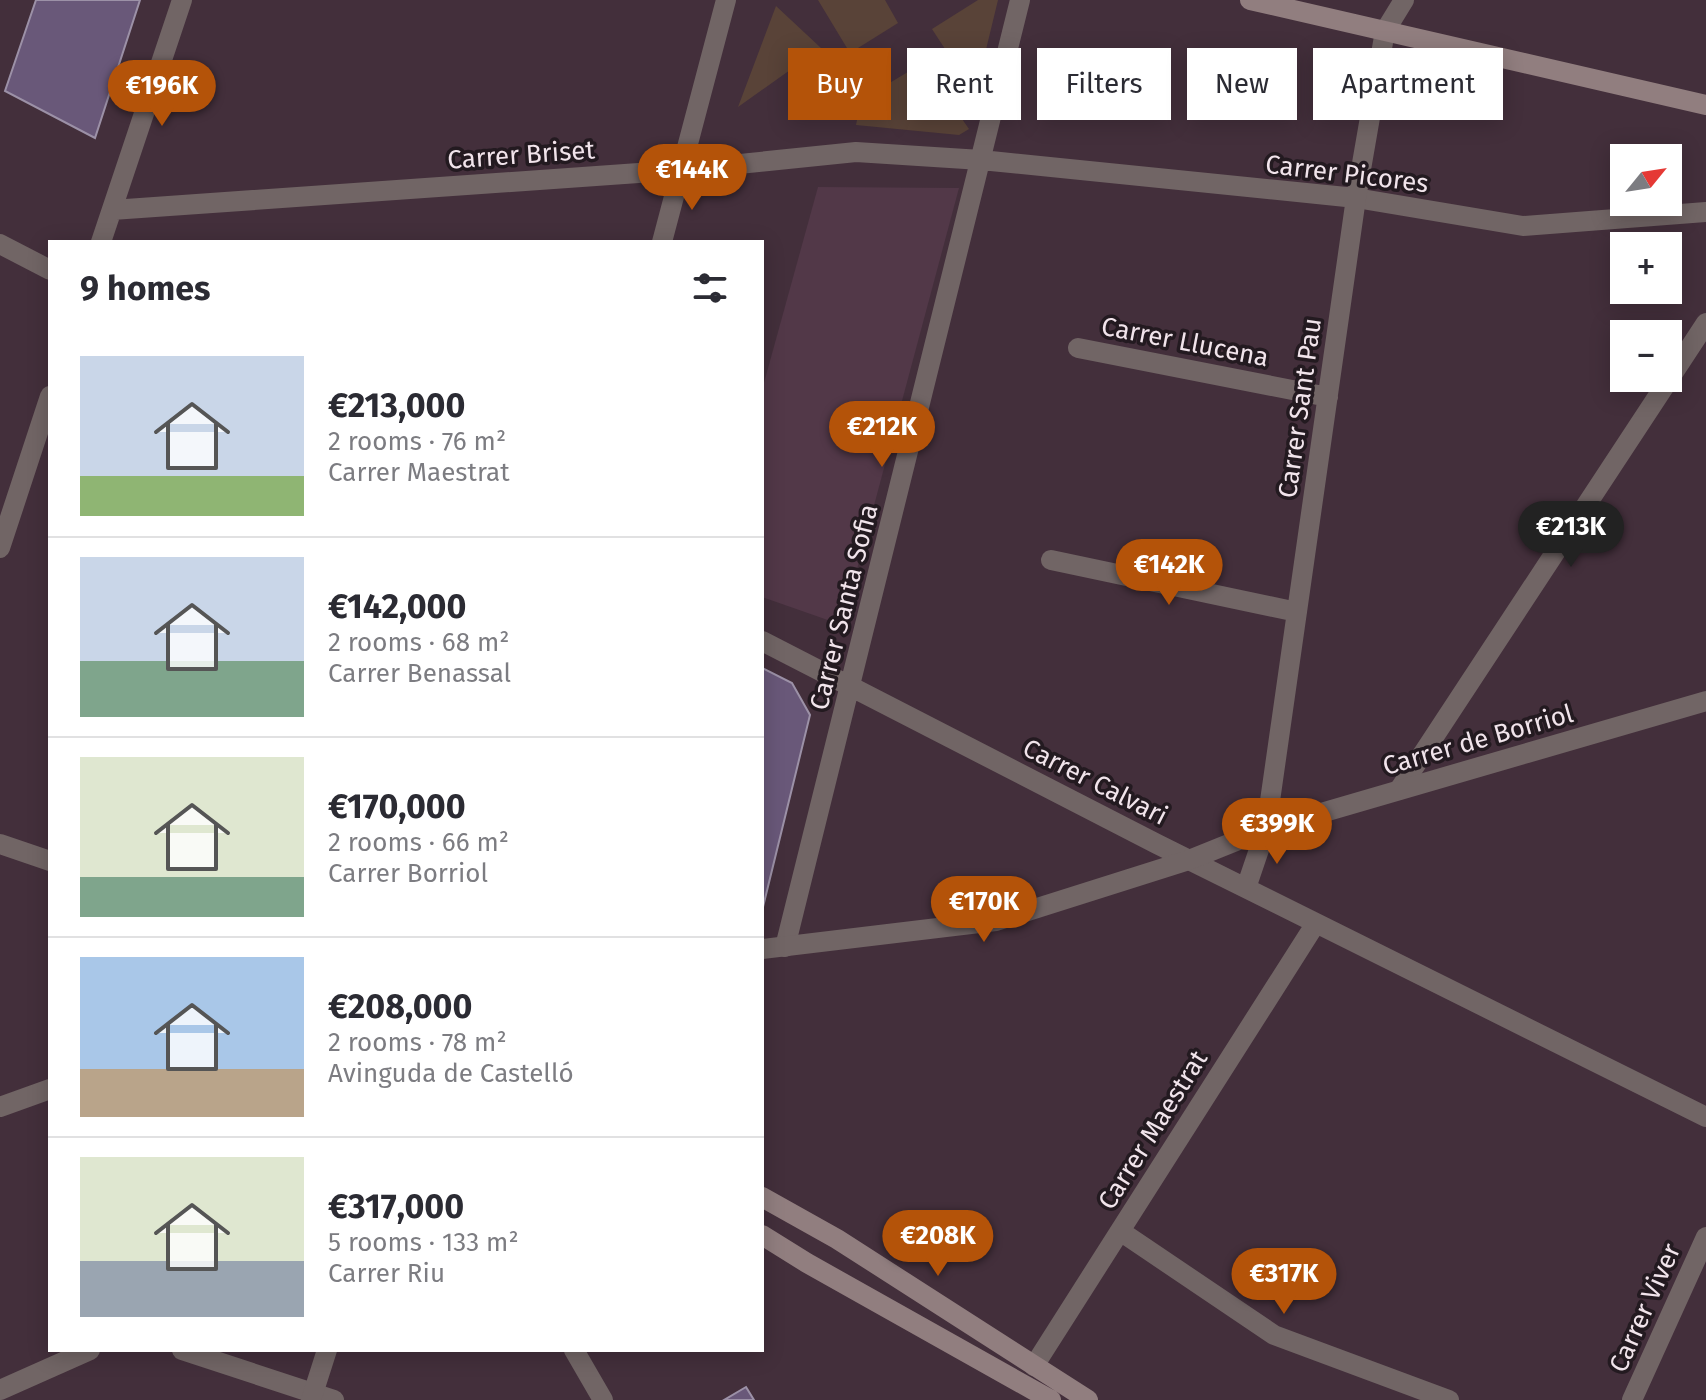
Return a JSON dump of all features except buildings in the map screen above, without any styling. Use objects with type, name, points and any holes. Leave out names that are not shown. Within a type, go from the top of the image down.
[{"type":"main road","points":[[1250,0],[1706,105]]},
{"type":"main road","points":[[764,1198],[837,1239],[1088,1400]]},
{"type":"main road","points":[[764,1236],[1036,1397]]},
{"type":"street","points":[[102,240],[182,0]]},
{"type":"street","points":[[663,240],[726,0]]},
{"type":"street","name":"Carrer Santa Sofia","points":[[785,947],[1020,0]]},
{"type":"street","name":"Carrer Sant Pau","points":[[1266,829],[1356,198],[1385,31],[1404,0]]},
{"type":"street","name":"Carrer Briset","points":[[112,210],[681,170],[856,152],[981,160]]},
{"type":"street","name":"Carrer Picores","points":[[981,160],[1356,198],[1523,226],[1706,212]]},
{"type":"street","points":[[0,244],[48,269]]},
{"type":"street","points":[[1399,790],[1706,323]]},
{"type":"street","name":"Carrer Llucena","points":[[1078,348],[1328,397]]},
{"type":"street","points":[[0,548],[48,402]]},
{"type":"street","points":[[1051,560],[1297,612]]},
{"type":"street","name":"Carrer Calvari","points":[[764,642],[1189,860],[1706,1117]]},
{"type":"street","name":"Carrer de Borriol","points":[[764,949],[996,921],[1189,860],[1266,829],[1706,701]]},
{"type":"street","points":[[1246,888],[1266,829]]},
{"type":"street","points":[[0,844],[48,860]]},
{"type":"street","name":"Carrer Maestrat","points":[[1034,1366],[1316,923]]},
{"type":"street","points":[[0,1107],[48,1090]]},
{"type":"street","points":[[1120,1231],[1274,1335],[1449,1400]]},
{"type":"street","name":"Carrer Viver","points":[[1632,1400],[1706,1237]]},
{"type":"street","points":[[0,1390],[86,1352]]},
{"type":"street","points":[[188,1352],[312,1396],[334,1400]]},
{"type":"street","points":[[312,1396],[326,1352]]},
{"type":"street","points":[[575,1352],[603,1400]]},
{"type":"shaded area","points":[[818,0],[885,0],[898,23],[858,48],[847,48]]},
{"type":"shaded area","points":[[978,0],[998,0],[986,48],[944,48],[932,29]]},
{"type":"shaded area","points":[[776,6],[821,48],[788,48],[788,71],[738,107]]},
{"type":"shaded area","points":[[907,73],[907,120],[963,120],[969,129],[959,135],[856,125],[857,120],[891,120],[891,82]]},
{"type":"shaded area","points":[[818,187],[959,188],[842,625],[764,598],[764,383]]}]
